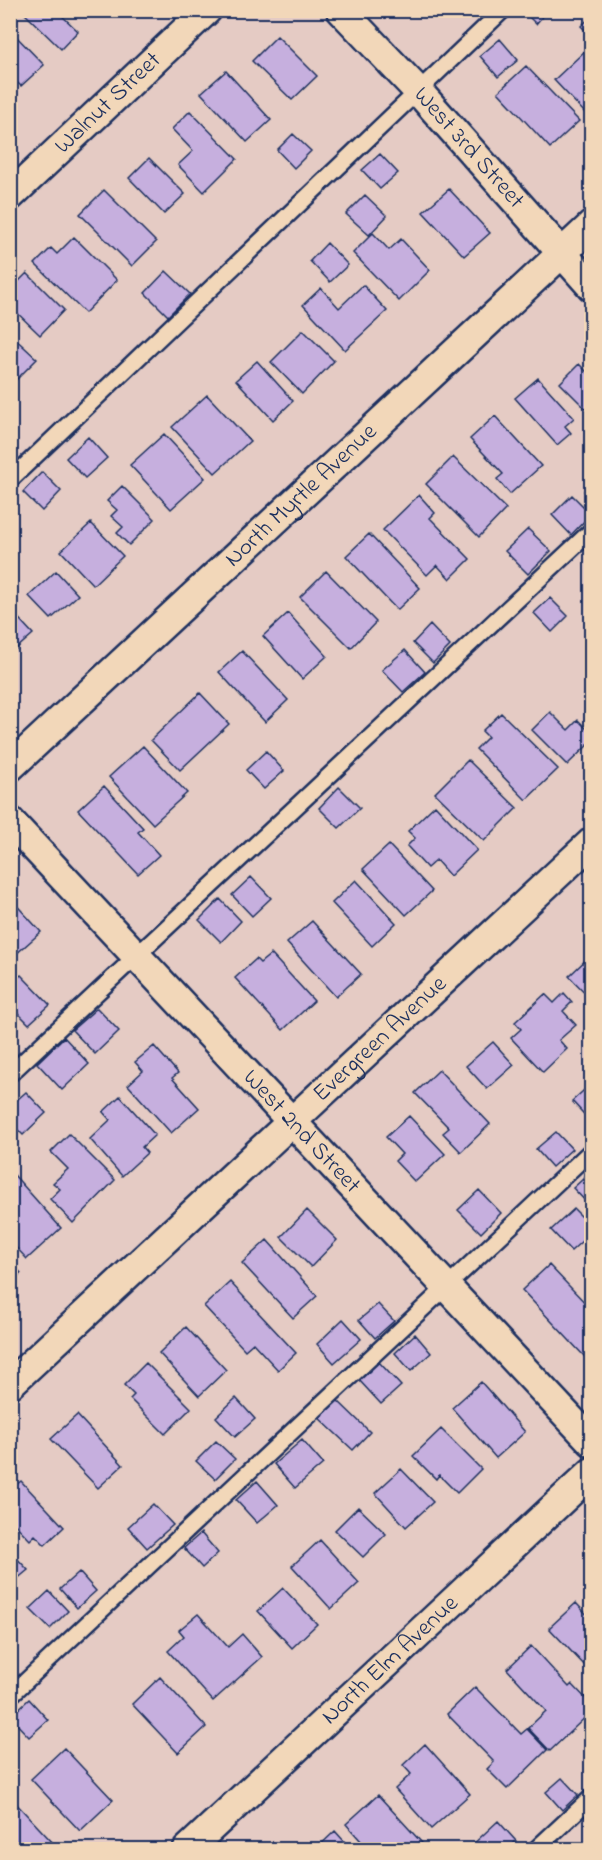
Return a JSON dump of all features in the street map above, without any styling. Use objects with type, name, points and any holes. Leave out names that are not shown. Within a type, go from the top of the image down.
[{"type":"street","name":"Walnut Street","points":[[10,196],[207,10]]},
{"type":"street","name":"West 3rd Street","points":[[341,10],[418,91],[591,287]]},
{"type":"street","name":"North Myrtle Avenue","points":[[10,767],[591,225]]},
{"type":"street","name":"West 2nd Street","points":[[10,821],[591,1442]]},
{"type":"street","name":"Evergreen Avenue","points":[[10,1384],[591,842]]},
{"type":"street","name":"North Elm Avenue","points":[[187,1850],[591,1472]]},
{"type":"lane","points":[[10,480],[503,10]]},
{"type":"lane","points":[[10,1074],[591,530]]},
{"type":"lane","points":[[10,1696],[591,1150]]},
{"type":"lane","points":[[535,1850],[591,1797]]},
{"type":"building","points":[[21,10],[63,10],[60,14],[78,31],[61,49]]},
{"type":"building","points":[[522,10],[548,10],[536,24]]},
{"type":"building","points":[[592,16],[592,37],[581,26]]},
{"type":"building","points":[[10,30],[44,65],[21,86],[10,76]]},
{"type":"building","points":[[277,36],[317,76],[292,100],[252,61]]},
{"type":"building","points":[[500,39],[518,60],[498,77],[480,56]]},
{"type":"building","points":[[586,50],[592,56],[592,108],[586,114],[554,80]]},
{"type":"building","points":[[526,66],[579,121],[550,148],[498,92]]},
{"type":"building","points":[[226,71],[271,120],[247,142],[201,93]]},
{"type":"building","points":[[190,111],[237,159],[204,192],[178,165],[193,151],[172,129]]},
{"type":"building","points":[[293,134],[311,151],[294,168],[277,150]]},
{"type":"building","points":[[380,154],[398,173],[380,189],[362,170]]},
{"type":"building","points":[[149,158],[185,194],[164,214],[129,178]]},
{"type":"building","points":[[449,189],[490,233],[464,256],[423,212]]},
{"type":"building","points":[[104,190],[156,242],[132,266],[80,214]]},
{"type":"building","points":[[365,195],[387,216],[369,235],[346,214]]},
{"type":"building","points":[[373,233],[389,250],[401,239],[430,270],[399,301],[353,253]]},
{"type":"building","points":[[74,237],[117,280],[85,313],[35,264],[51,248],[57,254]]},
{"type":"building","points":[[327,243],[348,265],[330,282],[310,261]]},
{"type":"building","points":[[166,271],[190,294],[168,316],[145,293]]},
{"type":"building","points":[[27,273],[64,310],[40,335],[10,306],[10,290]]},
{"type":"building","points":[[363,285],[387,311],[345,350],[303,305],[321,288],[339,308]]},
{"type":"building","points":[[303,330],[334,361],[302,394],[271,362]]},
{"type":"building","points":[[10,334],[37,359],[10,386]]},
{"type":"building","points":[[257,361],[293,401],[273,420],[236,380]]},
{"type":"building","points":[[579,364],[590,375],[592,374],[592,415],[560,383]]},
{"type":"building","points":[[538,378],[574,418],[565,426],[571,433],[557,445],[515,398]]},
{"type":"building","points":[[207,395],[250,441],[215,473],[172,427]]},
{"type":"building","points":[[495,416],[541,466],[510,494],[497,479],[503,474],[470,439]]},
{"type":"building","points":[[164,434],[205,478],[171,509],[130,465]]},
{"type":"building","points":[[88,437],[107,458],[85,478],[66,458]]},
{"type":"building","points":[[453,457],[506,509],[479,537],[426,484]]},
{"type":"building","points":[[42,472],[61,491],[42,511],[23,492]]},
{"type":"building","points":[[592,484],[592,499],[584,491]]},
{"type":"building","points":[[122,486],[155,519],[129,545],[117,533],[123,527],[111,516],[117,510],[107,501]]},
{"type":"building","points":[[419,495],[435,513],[430,518],[470,559],[450,579],[437,565],[427,575],[383,530]]},
{"type":"building","points":[[572,495],[591,514],[571,535],[552,515]]},
{"type":"building","points":[[91,523],[123,556],[93,585],[61,551]]},
{"type":"building","points":[[528,529],[551,551],[528,574],[505,551]]},
{"type":"building","points":[[369,534],[420,588],[397,610],[346,556]]},
{"type":"building","points":[[56,571],[78,595],[51,619],[29,596]]},
{"type":"building","points":[[326,571],[376,622],[351,648],[300,597]]},
{"type":"building","points":[[550,598],[568,616],[552,632],[534,613]]},
{"type":"building","points":[[10,609],[33,634],[10,654]]},
{"type":"building","points":[[288,613],[327,656],[302,679],[263,636]]},
{"type":"building","points":[[430,625],[450,646],[433,663],[413,643]]},
{"type":"building","points":[[405,650],[425,672],[403,692],[382,670]]},
{"type":"building","points":[[242,651],[288,700],[265,722],[219,672]]},
{"type":"building","points":[[592,688],[592,704],[584,696]]},
{"type":"building","points":[[200,693],[229,724],[180,770],[151,740]]},
{"type":"building","points":[[550,712],[568,730],[578,720],[592,734],[592,741],[567,765],[532,730]]},
{"type":"building","points":[[501,713],[558,769],[526,800],[476,749],[488,737],[482,731]]},
{"type":"building","points":[[143,746],[187,793],[153,824],[109,777]]},
{"type":"building","points":[[266,751],[284,771],[264,789],[246,770]]},
{"type":"building","points":[[468,760],[517,808],[484,841],[435,793]]},
{"type":"building","points":[[104,786],[143,828],[138,832],[159,855],[138,874],[78,810]]},
{"type":"building","points":[[339,787],[360,808],[339,828],[319,808]]},
{"type":"building","points":[[435,805],[477,850],[450,876],[436,860],[427,868],[407,846],[415,838],[408,831]]},
{"type":"building","points":[[389,845],[432,891],[406,915],[363,869]]},
{"type":"building","points":[[251,877],[271,898],[252,916],[232,895]]},
{"type":"building","points":[[356,880],[396,923],[372,946],[332,903]]},
{"type":"building","points":[[10,898],[41,932],[15,955],[10,951]]},
{"type":"building","points":[[220,899],[241,921],[221,942],[199,920]]},
{"type":"building","points":[[312,921],[361,974],[336,997],[287,943]]},
{"type":"building","points":[[271,954],[314,1001],[283,1030],[235,978],[256,959],[260,963]]},
{"type":"building","points":[[592,954],[592,1000],[569,976]]},
{"type":"building","points":[[21,975],[50,1005],[29,1024],[10,1005],[10,984]]},
{"type":"building","points":[[564,993],[572,1002],[563,1011],[576,1025],[559,1040],[567,1049],[543,1072],[511,1038],[521,1029],[515,1022],[545,994],[554,1003]]},
{"type":"building","points":[[97,1008],[119,1031],[95,1054],[72,1030]]},
{"type":"building","points":[[64,1037],[89,1064],[62,1090],[37,1063]]},
{"type":"building","points":[[493,1042],[514,1065],[487,1089],[466,1066]]},
{"type":"building","points":[[154,1046],[178,1073],[172,1078],[199,1108],[171,1133],[128,1085],[143,1071],[135,1062]]},
{"type":"building","points":[[439,1070],[490,1124],[461,1152],[443,1133],[449,1128],[415,1093]]},
{"type":"building","points":[[592,1083],[592,1123],[572,1101]]},
{"type":"building","points":[[26,1092],[46,1113],[23,1135],[10,1122],[10,1106]]},
{"type":"building","points":[[120,1096],[155,1135],[142,1147],[147,1153],[122,1176],[90,1139],[110,1120],[103,1112]]},
{"type":"building","points":[[409,1116],[445,1154],[415,1182],[395,1161],[402,1154],[386,1137]]},
{"type":"building","points":[[556,1132],[572,1149],[552,1167],[536,1149]]},
{"type":"building","points":[[69,1134],[115,1180],[73,1223],[50,1199],[60,1189],[53,1183],[68,1169],[51,1152]]},
{"type":"building","points":[[592,1171],[592,1208],[573,1188]]},
{"type":"building","points":[[14,1175],[61,1228],[27,1259],[10,1241],[10,1178]]},
{"type":"building","points":[[479,1190],[501,1213],[481,1233],[458,1210]]},
{"type":"building","points":[[574,1209],[592,1227],[592,1232],[571,1251],[551,1230]]},
{"type":"building","points":[[307,1210],[337,1240],[311,1267],[281,1237]]},
{"type":"building","points":[[267,1240],[317,1296],[293,1318],[242,1263]]},
{"type":"building","points":[[10,1262],[21,1273],[10,1284]]},
{"type":"building","points":[[549,1265],[592,1310],[592,1351],[585,1357],[522,1290]]},
{"type":"building","points":[[230,1282],[296,1353],[278,1370],[253,1343],[245,1350],[204,1306]]},
{"type":"building","points":[[378,1304],[394,1321],[375,1338],[359,1320]]},
{"type":"building","points":[[343,1319],[361,1339],[334,1363],[317,1344]]},
{"type":"building","points":[[186,1327],[226,1370],[199,1396],[159,1353]]},
{"type":"building","points":[[415,1334],[431,1353],[411,1371],[395,1353]]},
{"type":"building","points":[[379,1362],[401,1386],[381,1404],[359,1380]]},
{"type":"building","points":[[146,1363],[191,1408],[165,1434],[130,1399],[134,1395],[124,1385]]},
{"type":"building","points":[[481,1382],[525,1432],[496,1458],[452,1408]]},
{"type":"building","points":[[236,1398],[255,1419],[235,1437],[216,1417]]},
{"type":"building","points":[[336,1399],[370,1432],[353,1450],[318,1417]]},
{"type":"building","points":[[77,1415],[123,1465],[98,1488],[51,1439]]},
{"type":"building","points":[[441,1429],[481,1469],[457,1493],[439,1475],[436,1479],[413,1456]]},
{"type":"building","points":[[302,1440],[323,1464],[295,1488],[274,1464]]},
{"type":"building","points":[[216,1441],[235,1459],[215,1479],[196,1461]]},
{"type":"building","points":[[401,1469],[433,1502],[406,1527],[375,1493]]},
{"type":"building","points":[[21,1481],[64,1527],[45,1545],[35,1535],[30,1540],[10,1519],[10,1490]]},
{"type":"building","points":[[257,1481],[278,1505],[257,1523],[236,1500]]},
{"type":"building","points":[[153,1504],[173,1525],[147,1548],[128,1527]]},
{"type":"building","points":[[358,1507],[386,1534],[363,1557],[335,1530]]},
{"type":"building","points":[[201,1533],[218,1553],[202,1568],[184,1548]]},
{"type":"building","points":[[320,1540],[359,1583],[331,1609],[292,1566]]},
{"type":"building","points":[[10,1551],[28,1570],[10,1585]]},
{"type":"building","points":[[79,1572],[96,1591],[77,1608],[60,1589]]},
{"type":"building","points":[[283,1588],[317,1624],[292,1648],[258,1611]]},
{"type":"building","points":[[49,1591],[68,1611],[50,1629],[30,1609]]},
{"type":"building","points":[[576,1603],[592,1620],[592,1668],[589,1670],[549,1628]]},
{"type":"building","points":[[198,1614],[228,1647],[242,1634],[262,1657],[213,1701],[168,1651],[184,1636],[179,1630]]},
{"type":"building","points":[[531,1646],[569,1687],[572,1684],[592,1705],[592,1711],[550,1751],[528,1728],[546,1711],[507,1669]]},
{"type":"building","points":[[160,1677],[206,1727],[178,1753],[132,1704]]},
{"type":"building","points":[[475,1687],[521,1734],[527,1729],[547,1750],[507,1789],[487,1769],[494,1762],[447,1714]]},
{"type":"building","points":[[29,1699],[48,1720],[29,1737],[10,1717]]},
{"type":"building","points":[[425,1744],[470,1794],[431,1829],[395,1789],[411,1774],[403,1765]]},
{"type":"building","points":[[64,1748],[113,1800],[80,1831],[31,1779]]},
{"type":"building","points":[[562,1778],[578,1795],[562,1810],[546,1792]]},
{"type":"building","points":[[378,1795],[422,1843],[415,1850],[369,1850],[346,1824]]},
{"type":"building","points":[[10,1797],[55,1845],[50,1850],[10,1850]]},
{"type":"building","points":[[498,1821],[516,1841],[507,1850],[472,1850],[470,1847]]},
{"type":"building","points":[[335,1831],[352,1850],[315,1850]]}]
